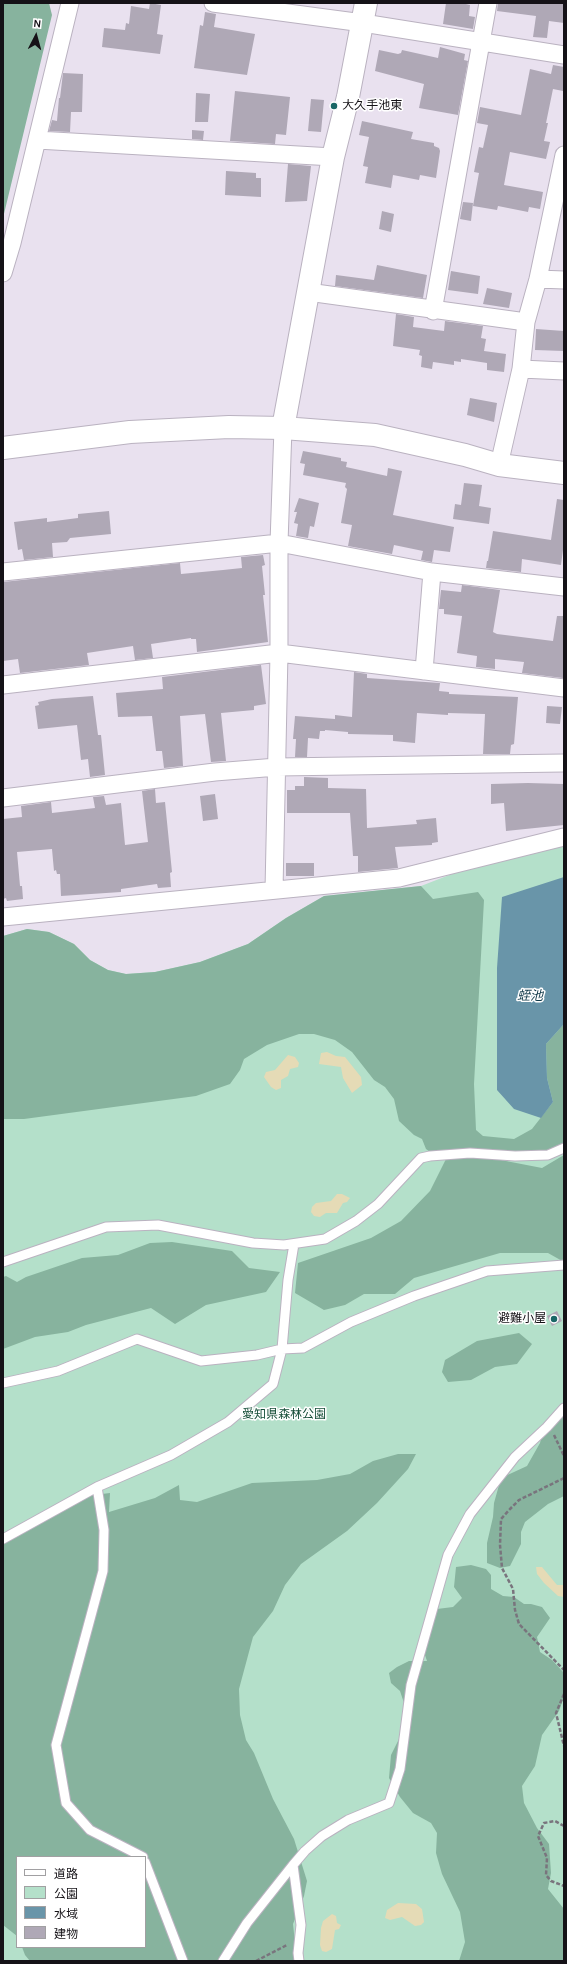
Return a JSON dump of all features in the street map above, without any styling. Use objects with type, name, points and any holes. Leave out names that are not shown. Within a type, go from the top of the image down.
[{"type":"street","points":[[3,274],[12,243],[70,3]]},
{"type":"street","points":[[213,3],[364,13],[482,42],[564,55]]},
{"type":"street","points":[[433,311],[488,3]]},
{"type":"street","points":[[274,890],[279,653],[279,543],[283,428],[333,157],[364,13]]},
{"type":"street","points":[[37,140],[333,157]]},
{"type":"street","points":[[499,465],[521,369],[526,322],[538,279],[564,161]]},
{"type":"street","points":[[538,279],[564,280]]},
{"type":"street","points":[[308,292],[433,311],[526,322]]},
{"type":"street","points":[[521,369],[564,371]]},
{"type":"street","points":[[3,448],[130,432],[230,427],[283,428],[375,435],[465,455],[499,465],[564,473]]},
{"type":"street","points":[[3,572],[279,543],[432,572],[564,587]]},
{"type":"street","points":[[424,671],[432,572]]},
{"type":"street","points":[[3,685],[279,653],[564,688]]},
{"type":"street","points":[[3,798],[215,772],[277,767],[564,763]]},
{"type":"street","points":[[3,917],[399,878],[564,837]]},
{"type":"lane","points":[[3,1262],[106,1227],[158,1225],[253,1243],[284,1245],[325,1239],[356,1220],[378,1204],[421,1158],[470,1153],[515,1156],[548,1155],[564,1148]]},
{"type":"lane","points":[[3,1539],[97,1487],[171,1454],[228,1422],[273,1384],[282,1349],[288,1280],[294,1244]]},
{"type":"lane","points":[[3,1383],[58,1371],[137,1339],[201,1360],[257,1355],[282,1349],[303,1348],[351,1322],[414,1296],[487,1271],[564,1264]]},
{"type":"lane","points":[[224,1961],[247,1923],[305,1851],[322,1836],[348,1820],[389,1803],[400,1769],[411,1685],[448,1555],[475,1508],[515,1457],[547,1427],[564,1408]]},
{"type":"lane","points":[[97,1487],[104,1530],[103,1571],[56,1745],[66,1803],[90,1830],[141,1856]]},
{"type":"lane","points":[[146,1865],[183,1961]]},
{"type":"lane","points":[[294,1865],[301,1925],[298,1953],[300,1961]]},
{"type":"path","points":[[547,1427],[554,1436],[564,1456]]},
{"type":"path","points":[[564,1478],[519,1500],[510,1509],[501,1519],[500,1544],[502,1568],[513,1589],[515,1610],[520,1624],[564,1670]]},
{"type":"path","points":[[564,1694],[556,1713],[564,1746]]},
{"type":"path","points":[[564,1826],[555,1821],[544,1823],[538,1836],[547,1858],[546,1875],[551,1881],[564,1886]]},
{"type":"path","points":[[256,1961],[300,1939]]},
{"type":"green space","points":[[3,3],[49,3],[52,15],[3,218]]},
{"type":"green space","name":"愛知県森林公園","points":[[564,841],[564,1961],[3,1961],[3,936],[27,929],[49,932],[74,944],[90,960],[108,970],[126,974],[155,972],[200,962],[248,944],[286,918],[324,896],[421,886],[493,858]]},
{"type":"green space","points":[[421,886],[433,899],[478,892],[484,900],[474,1084],[476,1130],[483,1136],[514,1139],[532,1129],[553,1102],[547,1078],[546,1044],[564,1024],[564,1144],[544,1160],[475,1155],[542,1168],[564,1155],[564,1262],[548,1253],[500,1253],[414,1278],[395,1294],[364,1294],[345,1305],[324,1310],[295,1293],[298,1263],[371,1238],[401,1221],[430,1191],[448,1155],[433,1154],[426,1149],[422,1139],[414,1135],[399,1121],[394,1099],[385,1087],[374,1080],[352,1052],[335,1040],[314,1034],[299,1034],[267,1045],[244,1059],[240,1070],[230,1084],[196,1096],[24,1119],[3,1119],[3,936],[27,929],[49,932],[74,944],[90,960],[108,970],[126,974],[155,972],[200,962],[248,944],[286,918],[324,896]]},
{"type":"green space","points":[[172,1242],[232,1251],[249,1268],[280,1272],[266,1292],[206,1305],[175,1324],[151,1308],[86,1325],[68,1332],[35,1337],[3,1349],[3,1277],[6,1276],[17,1282],[26,1277],[82,1258],[118,1255],[150,1243]]},
{"type":"green space","points":[[519,1333],[532,1344],[517,1364],[495,1367],[471,1380],[448,1382],[442,1372],[445,1360],[477,1341]]},
{"type":"green space","points":[[564,1416],[564,1496],[548,1504],[525,1522],[521,1532],[521,1544],[510,1566],[500,1568],[487,1563],[487,1543],[493,1517],[494,1503],[501,1478],[527,1466],[540,1443],[546,1421]]},
{"type":"green space","points":[[398,1454],[416,1454],[408,1469],[377,1503],[347,1531],[301,1564],[285,1585],[273,1611],[253,1637],[239,1689],[240,1715],[246,1740],[254,1753],[273,1799],[294,1839],[307,1881],[304,1896],[293,1924],[296,1952],[300,1961],[30,1961],[25,1955],[22,1948],[146,1948],[146,1856],[16,1856],[16,1935],[3,1925],[3,1536],[61,1504],[94,1495],[110,1493],[109,1512],[155,1498],[179,1485],[180,1500],[197,1502],[252,1483],[317,1480],[350,1474],[373,1461]]},
{"type":"green space","points":[[471,1565],[486,1569],[491,1575],[491,1589],[503,1596],[514,1597],[524,1604],[542,1607],[550,1618],[537,1637],[540,1652],[552,1660],[564,1673],[564,1697],[559,1711],[542,1735],[535,1766],[522,1786],[524,1803],[537,1828],[549,1844],[551,1873],[548,1889],[564,1909],[564,1961],[459,1961],[465,1942],[460,1912],[442,1874],[436,1853],[437,1833],[431,1823],[413,1813],[400,1797],[389,1778],[391,1755],[400,1737],[404,1721],[404,1703],[400,1691],[391,1683],[389,1673],[409,1661],[427,1661],[424,1652],[437,1609],[453,1607],[462,1598],[454,1587],[456,1567]]},
{"type":"sand","points":[[327,1052],[336,1056],[345,1057],[361,1077],[362,1085],[352,1093],[343,1078],[341,1067],[319,1064],[321,1053]]},
{"type":"sand","points":[[288,1055],[295,1057],[299,1063],[298,1067],[290,1069],[288,1076],[281,1080],[281,1088],[276,1090],[271,1087],[264,1077],[266,1072],[275,1070]]},
{"type":"sand","points":[[337,1194],[342,1194],[350,1198],[347,1202],[343,1203],[337,1213],[326,1213],[320,1217],[314,1216],[311,1212],[312,1207],[316,1203],[331,1201]]},
{"type":"sand","points":[[536,1567],[542,1567],[557,1585],[564,1585],[564,1597],[558,1596],[544,1583],[537,1574]]},
{"type":"sand","points":[[398,1903],[416,1904],[422,1909],[424,1922],[421,1925],[415,1926],[402,1917],[390,1920],[385,1918],[387,1910]]},
{"type":"sand","points":[[332,1914],[336,1916],[337,1923],[341,1925],[339,1929],[335,1930],[332,1949],[326,1952],[322,1951],[320,1945],[321,1928],[323,1921]]},
{"type":"water","name":"蛭池","points":[[564,877],[564,1024],[546,1044],[547,1078],[553,1102],[541,1118],[514,1109],[497,1090],[497,968],[502,897]]},
{"type":"building","points":[[150,3],[161,5],[157,34],[163,35],[160,54],[102,47],[104,28],[125,30],[126,23],[129,24],[131,6],[149,9]]},
{"type":"building","points":[[446,3],[462,3],[470,5],[469,16],[475,17],[473,29],[443,24]]},
{"type":"building","points":[[498,3],[564,3],[564,23],[549,21],[547,38],[533,37],[536,16],[497,11]]},
{"type":"building","points":[[205,12],[216,14],[214,27],[255,34],[247,75],[194,68],[200,25],[203,26]]},
{"type":"building","points":[[440,47],[465,54],[464,60],[468,61],[458,115],[419,108],[424,84],[375,71],[379,50],[398,54],[401,53],[402,50],[438,58]]},
{"type":"building","points":[[553,65],[564,67],[564,84],[563,91],[553,89],[544,141],[550,142],[546,159],[510,152],[504,185],[543,192],[540,209],[529,207],[528,212],[498,206],[497,210],[473,206],[479,173],[474,172],[479,147],[483,148],[488,125],[477,123],[480,107],[521,115],[530,69],[551,74]]},
{"type":"building","points":[[63,73],[83,74],[82,112],[71,112],[70,132],[49,131],[52,120],[57,121]]},
{"type":"building","points":[[235,91],[290,97],[286,135],[276,134],[275,144],[230,141]]},
{"type":"building","points":[[196,93],[210,94],[208,122],[195,122]]},
{"type":"building","points":[[311,99],[324,100],[321,132],[308,131]]},
{"type":"building","points":[[362,121],[413,132],[411,139],[434,143],[434,146],[439,148],[440,151],[436,178],[420,175],[419,180],[393,175],[391,188],[365,183],[368,167],[363,166],[369,137],[359,135]]},
{"type":"building","points":[[192,130],[204,131],[203,140],[192,139]]},
{"type":"building","points":[[288,164],[311,166],[307,201],[285,202]]},
{"type":"building","points":[[226,171],[256,173],[256,178],[261,178],[261,197],[225,195]]},
{"type":"building","points":[[463,202],[473,203],[471,221],[460,219]]},
{"type":"building","points":[[382,211],[394,214],[391,232],[379,229]]},
{"type":"building","points":[[377,265],[427,275],[423,298],[335,286],[336,275],[374,280]]},
{"type":"building","points":[[451,271],[480,276],[478,294],[448,290]]},
{"type":"building","points":[[487,288],[512,293],[509,308],[483,304]]},
{"type":"building","points":[[396,314],[414,317],[413,327],[444,331],[445,321],[483,326],[481,338],[486,339],[484,351],[506,354],[504,372],[487,370],[487,363],[461,359],[461,362],[454,361],[454,365],[433,362],[432,369],[421,367],[422,356],[419,355],[420,350],[393,346]]},
{"type":"building","points":[[536,329],[564,331],[564,351],[535,350]]},
{"type":"building","points":[[470,398],[497,403],[494,422],[467,415]]},
{"type":"building","points":[[303,451],[341,458],[341,461],[347,462],[346,467],[387,476],[388,468],[402,471],[393,515],[454,527],[450,552],[434,550],[432,562],[421,560],[423,551],[394,545],[392,554],[348,546],[352,525],[341,523],[347,489],[345,487],[346,483],[303,475],[305,464],[300,463]]},
{"type":"building","points":[[464,483],[482,485],[479,506],[491,508],[489,524],[453,519],[455,504],[461,505]]},
{"type":"building","points":[[299,498],[319,503],[314,527],[310,526],[308,538],[296,536],[298,524],[294,523],[297,512],[294,512]]},
{"type":"building","points":[[557,499],[564,500],[564,542],[561,565],[522,559],[521,572],[486,568],[493,531],[551,540]]},
{"type":"building","points":[[109,511],[111,534],[70,538],[67,542],[52,543],[53,557],[24,560],[22,549],[18,550],[14,522],[47,518],[47,522],[78,518],[78,514]]},
{"type":"building","points":[[263,555],[265,565],[262,566],[265,595],[263,595],[268,642],[197,652],[196,639],[191,638],[151,644],[153,658],[135,660],[133,646],[87,653],[89,665],[20,673],[18,659],[3,661],[3,582],[180,563],[181,574],[223,570],[242,568],[241,557]]},
{"type":"building","points":[[462,585],[500,590],[493,632],[497,634],[553,641],[557,616],[564,616],[563,678],[522,673],[524,662],[495,659],[495,669],[476,667],[477,656],[457,653],[462,616],[444,614],[444,609],[439,609],[441,590],[461,592]]},
{"type":"building","points":[[261,665],[266,704],[254,706],[254,710],[221,713],[226,761],[211,762],[205,714],[180,716],[183,766],[164,768],[162,751],[156,751],[152,716],[118,717],[116,693],[163,689],[162,677]]},
{"type":"building","points":[[354,672],[367,674],[367,678],[440,683],[439,691],[449,692],[449,694],[518,697],[514,744],[511,745],[510,754],[483,754],[485,714],[448,713],[448,715],[417,713],[415,743],[393,741],[393,735],[348,734],[348,732],[325,730],[320,731],[319,739],[308,738],[307,757],[295,757],[296,739],[293,739],[295,716],[335,719],[335,715],[352,717]]},
{"type":"building","points":[[93,696],[98,735],[101,735],[105,775],[90,777],[88,759],[81,760],[77,725],[38,729],[35,706],[39,705],[38,702],[52,699]]},
{"type":"building","points":[[547,706],[562,707],[560,724],[546,723]]},
{"type":"building","points":[[304,777],[328,778],[328,788],[366,789],[367,828],[417,824],[416,820],[436,818],[438,842],[432,843],[432,845],[395,847],[398,868],[358,872],[358,856],[353,856],[350,813],[287,813],[287,790],[295,790],[295,786],[304,786]]},
{"type":"building","points":[[491,784],[564,784],[564,825],[506,831],[504,803],[491,804]]},
{"type":"building","points":[[155,789],[156,803],[165,802],[172,872],[170,873],[171,887],[158,888],[157,884],[121,889],[121,892],[61,896],[60,874],[57,874],[56,870],[54,871],[52,849],[17,852],[20,886],[22,886],[23,899],[7,901],[6,898],[3,899],[3,819],[22,817],[21,806],[51,802],[52,813],[95,808],[93,797],[104,796],[106,805],[121,803],[125,845],[148,842],[142,791]]},
{"type":"building","points":[[215,794],[218,819],[203,821],[200,796]]},
{"type":"building","points":[[286,863],[314,863],[314,876],[286,876]]},
{"type":"building","name":"避難小屋","points":[[557,1311],[562,1321],[552,1326],[547,1316]]},
{"type":"place","name":"大久手池東","points":[[334,106]]},
{"type":"place","name":"避難小屋","points":[[554,1319]]}]
